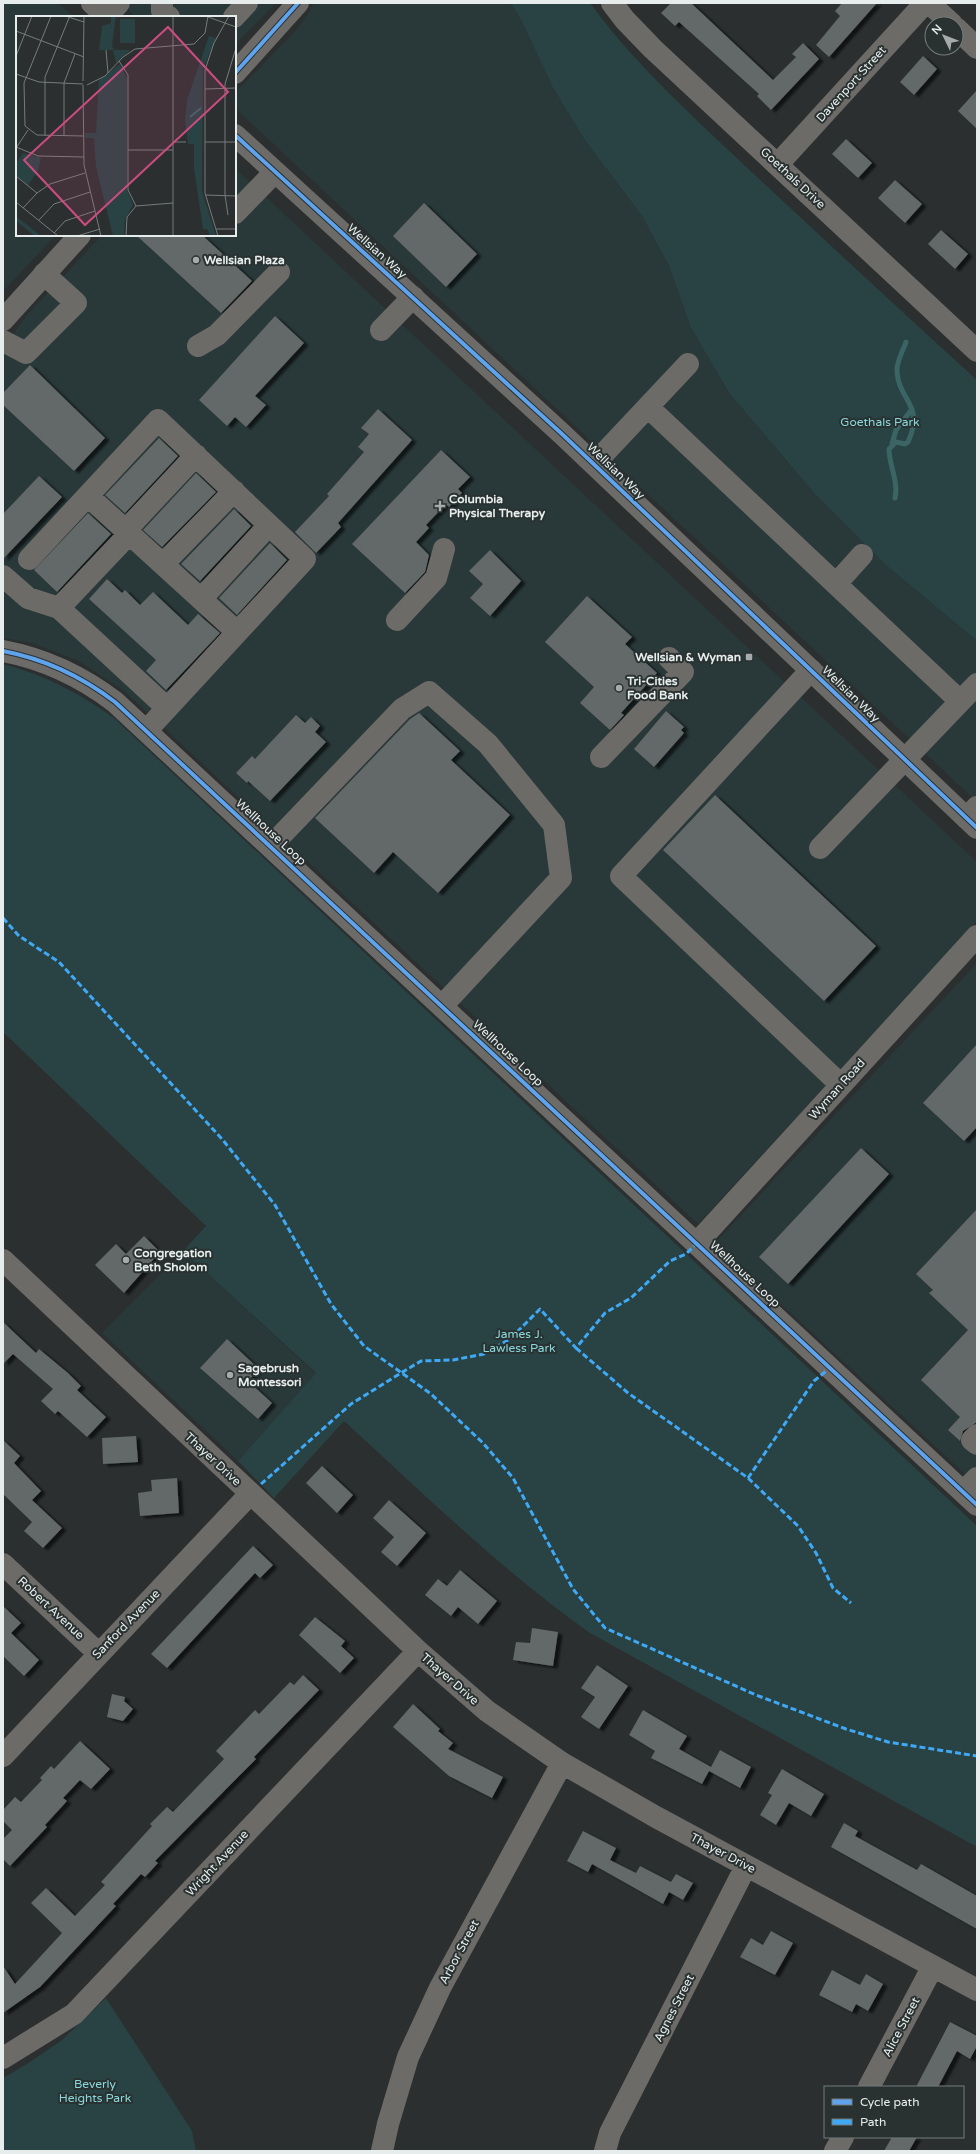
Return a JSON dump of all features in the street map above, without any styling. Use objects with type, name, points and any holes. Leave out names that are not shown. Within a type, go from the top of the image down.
[{"type":"street","points":[[162,3],[162,11],[168,16]]},
{"type":"street","points":[[235,16],[247,3]]},
{"type":"street","points":[[236,72],[298,3]]},
{"type":"street","name":"Goethals Drive","points":[[612,3],[625,20],[653,49],[977,351]]},
{"type":"street","name":"Davenport Street","points":[[778,164],[925,3]]},
{"type":"street","points":[[929,3],[943,16]]},
{"type":"street","points":[[964,36],[977,48]]},
{"type":"street","name":"Wellsian Way","points":[[236,136],[594,464],[905,760],[974,818]]},
{"type":"street","points":[[236,212],[276,172]]},
{"type":"street","points":[[3,320],[79,236]]},
{"type":"street","points":[[198,346],[217,335],[279,272]]},
{"type":"street","points":[[3,341],[26,353],[76,303],[44,274]]},
{"type":"street","points":[[381,330],[413,297]]},
{"type":"street","points":[[594,464],[688,364]]},
{"type":"street","points":[[648,407],[960,701]]},
{"type":"street","points":[[28,559],[158,420],[305,559],[146,730]]},
{"type":"street","points":[[59,608],[196,455]]},
{"type":"street","points":[[163,564],[234,491]]},
{"type":"street","points":[[88,496],[237,632]]},
{"type":"street","points":[[201,599],[269,524]]},
{"type":"street","points":[[397,620],[436,578],[444,549]]},
{"type":"street","points":[[836,584],[862,555]]},
{"type":"street","points":[[3,576],[28,598],[59,608],[168,708]]},
{"type":"street","name":"Wellhouse Loop","points":[[3,651],[40,661],[75,675],[115,702],[272,846],[697,1243],[972,1492]]},
{"type":"street","points":[[601,757],[683,672],[669,658]]},
{"type":"street","points":[[811,670],[621,876],[841,1085]]},
{"type":"street","points":[[820,848],[977,684]]},
{"type":"street","points":[[272,846],[402,709],[429,692],[488,744],[554,825],[561,878],[442,1006]]},
{"type":"street","name":"Wyman Road","points":[[697,1243],[977,936]]},
{"type":"street","name":"Thayer Drive","points":[[3,1260],[418,1651],[487,1711],[562,1763],[656,1817],[977,1990]]},
{"type":"street","points":[[977,1435],[972,1440],[977,1444]]},
{"type":"street","name":"Sanford Avenue","points":[[3,1756],[98,1653],[250,1494]]},
{"type":"street","name":"Robert Avenue","points":[[3,1564],[98,1653]]},
{"type":"street","name":"Wright Avenue","points":[[3,2058],[74,2014],[418,1651]]},
{"type":"street","name":"Arbor Street","points":[[382,2151],[408,2056],[440,1988],[562,1763]]},
{"type":"street","name":"Agnes Street","points":[[605,2151],[610,2133],[746,1866]]},
{"type":"street","name":"Alice Street","points":[[870,2086],[933,1966]]},
{"type":"street","points":[[835,2151],[842,2138]]},
{"type":"shaded area","points":[[3,3],[58,3],[72,16],[16,16],[16,236],[55,236],[3,291]]},
{"type":"shaded area","points":[[121,3],[276,3],[236,44],[236,16],[135,16]]},
{"type":"shaded area","points":[[314,3],[511,3],[522,22],[553,88],[584,139],[642,216],[669,266],[691,328],[729,393],[814,493],[887,566],[977,641],[977,802],[236,109],[236,92],[300,26]]},
{"type":"shaded area","points":[[236,169],[977,862],[977,921],[698,1224],[123,690],[77,660],[31,643],[3,638],[3,347],[28,314],[101,236],[236,236]]},
{"type":"shaded area","points":[[977,963],[977,1485],[715,1243]]},
{"type":"shaded area","points":[[183,1251],[316,1374],[238,1461],[102,1333]]},
{"type":"green space","name":"Goethals Park","points":[[511,3],[590,3],[627,49],[668,92],[755,175],[977,380],[977,641],[887,566],[814,493],[729,393],[691,328],[669,266],[642,216],[584,139],[553,88],[522,22]]},
{"type":"green space","name":"James J. Lawless Park","points":[[3,664],[47,679],[75,693],[114,718],[977,1526],[977,1847],[590,1633],[525,1584],[434,1504],[344,1421],[274,1498],[238,1461],[316,1373],[183,1251],[206,1226],[3,1032]]},
{"type":"green space","name":"Beverly Heights Park","points":[[106,1998],[192,2131],[196,2151],[3,2151],[3,2078],[27,2064],[62,2040]]},
{"type":"building","points":[[671,3],[691,3],[773,80],[796,57],[792,54],[803,43],[819,59],[771,110],[757,96],[759,94],[679,22],[675,26],[661,13]]},
{"type":"building","points":[[842,3],[877,3],[829,57],[816,45],[840,16],[835,11]]},
{"type":"building","points":[[923,56],[937,69],[914,95],[900,82]]},
{"type":"building","points":[[977,90],[977,129],[958,111]]},
{"type":"building","points":[[846,139],[872,163],[858,178],[832,154]]},
{"type":"building","points":[[895,180],[922,204],[905,223],[878,198]]},
{"type":"building","points":[[424,203],[477,254],[446,287],[393,236]]},
{"type":"building","points":[[941,230],[968,254],[955,269],[928,244]]},
{"type":"building","name":"Wellsian Plaza","points":[[137,236],[203,236],[252,281],[221,313]]},
{"type":"building","points":[[275,316],[304,343],[255,396],[266,405],[246,427],[235,417],[227,426],[199,400]]},
{"type":"building","points":[[30,365],[105,438],[74,471],[3,405],[3,393]]},
{"type":"building","points":[[378,409],[412,440],[338,523],[341,527],[316,553],[295,532],[329,496],[327,494],[364,452],[358,447],[369,434],[361,428]]},
{"type":"building","points":[[159,438],[178,456],[125,513],[105,495]]},
{"type":"building","points":[[441,450],[470,477],[458,489],[462,493],[449,507],[446,504],[426,525],[429,528],[416,542],[429,555],[425,572],[405,593],[352,544]]},
{"type":"building","points":[[196,473],[216,492],[162,547],[143,530]]},
{"type":"building","points":[[39,476],[62,497],[3,559],[3,514]]},
{"type":"building","points":[[234,509],[251,526],[200,581],[181,564]]},
{"type":"building","points":[[88,513],[111,534],[57,592],[34,570]]},
{"type":"building","points":[[270,543],[287,560],[237,615],[219,598]]},
{"type":"building","points":[[490,550],[521,581],[490,616],[470,598],[483,584],[469,571]]},
{"type":"building","points":[[107,579],[122,593],[125,590],[140,605],[153,592],[188,625],[198,614],[220,633],[166,690],[146,671],[156,660],[89,599]]},
{"type":"building","points":[[587,596],[632,637],[625,644],[657,673],[621,713],[624,715],[610,730],[580,703],[594,687],[545,642]]},
{"type":"building","points":[[666,711],[684,727],[681,730],[684,733],[654,767],[634,749]]},
{"type":"building","points":[[419,713],[460,751],[451,760],[510,815],[438,893],[393,852],[374,873],[315,818],[410,719]]},
{"type":"building","points":[[296,715],[305,723],[311,717],[320,726],[315,732],[326,742],[270,801],[248,781],[247,783],[236,773],[252,756],[255,759]]},
{"type":"building","points":[[715,795],[876,946],[824,1001],[663,850]]},
{"type":"building","points":[[977,1044],[977,1127],[964,1141],[923,1103]]},
{"type":"building","points":[[861,1148],[889,1174],[788,1284],[759,1257]]},
{"type":"building","points":[[977,1209],[977,1422],[963,1431],[960,1441],[948,1430],[960,1417],[921,1380],[968,1330],[929,1293],[933,1290],[916,1274]]},
{"type":"building","name":"Congregation Beth Sholom","points":[[144,1236],[160,1252],[124,1293],[95,1265],[116,1244],[126,1254]]},
{"type":"building","points":[[3,1322],[36,1353],[39,1349],[68,1373],[81,1386],[77,1390],[106,1417],[87,1437],[58,1411],[55,1414],[41,1401],[53,1389],[13,1354],[3,1364]]},
{"type":"building","name":"Sagebrush Montessori","points":[[227,1339],[259,1369],[248,1381],[272,1403],[258,1419],[200,1368]]},
{"type":"building","points":[[136,1436],[138,1462],[103,1464],[102,1438]]},
{"type":"building","points":[[3,1440],[20,1456],[14,1463],[41,1491],[32,1500],[62,1528],[43,1548],[24,1531],[32,1522],[3,1494]]},
{"type":"building","points":[[322,1466],[353,1495],[337,1513],[306,1483]]},
{"type":"building","points":[[177,1478],[179,1513],[140,1516],[138,1493],[152,1491],[151,1480]]},
{"type":"building","points":[[389,1500],[426,1533],[397,1566],[381,1552],[394,1537],[373,1518]]},
{"type":"building","points":[[253,1546],[273,1565],[260,1578],[255,1573],[167,1668],[151,1654]]},
{"type":"building","points":[[460,1570],[497,1601],[478,1624],[458,1607],[451,1616],[425,1595],[438,1579],[447,1586]]},
{"type":"building","points":[[3,1606],[21,1623],[11,1633],[39,1660],[24,1676],[3,1656]]},
{"type":"building","points":[[315,1617],[345,1641],[341,1646],[354,1658],[340,1673],[299,1635]]},
{"type":"building","points":[[532,1628],[558,1632],[553,1666],[513,1660],[516,1642],[530,1643]]},
{"type":"building","points":[[597,1665],[628,1686],[599,1729],[581,1717],[595,1697],[581,1688]]},
{"type":"building","points":[[303,1675],[319,1690],[254,1757],[256,1759],[155,1861],[158,1863],[145,1877],[141,1874],[113,1904],[116,1906],[40,1987],[3,2013],[3,1966],[15,1984],[62,1933],[31,1903],[46,1888],[75,1916],[105,1885],[101,1882],[152,1826],[150,1824],[167,1807],[173,1812],[224,1759],[216,1751],[255,1710],[259,1714],[290,1682],[294,1685]]},
{"type":"building","points":[[112,1694],[125,1697],[124,1701],[133,1709],[123,1721],[107,1717]]},
{"type":"building","points":[[413,1704],[440,1729],[438,1731],[453,1743],[448,1749],[503,1777],[492,1798],[449,1776],[393,1727]]},
{"type":"building","points":[[643,1710],[687,1736],[679,1749],[711,1767],[720,1750],[751,1767],[740,1788],[709,1771],[702,1784],[651,1758],[655,1751],[629,1735]]},
{"type":"building","points":[[80,1741],[110,1769],[91,1789],[80,1780],[63,1798],[67,1801],[45,1825],[47,1827],[10,1866],[3,1859],[3,1839],[12,1830],[3,1821],[3,1810],[15,1797],[21,1802],[42,1780],[40,1778],[51,1766],[54,1769]]},
{"type":"building","points":[[782,1769],[824,1794],[811,1816],[789,1803],[776,1825],[760,1815],[772,1795],[768,1793]]},
{"type":"building","points":[[844,1823],[858,1831],[855,1836],[917,1870],[921,1864],[977,1896],[977,1929],[831,1847]]},
{"type":"building","points":[[583,1831],[616,1848],[610,1860],[636,1873],[640,1866],[671,1882],[676,1874],[693,1883],[683,1900],[669,1892],[663,1904],[592,1864],[588,1872],[567,1861]]},
{"type":"building","points":[[771,1931],[793,1943],[775,1975],[740,1957],[751,1938],[763,1945]]},
{"type":"building","points":[[832,1970],[860,1985],[866,1974],[883,1984],[868,2011],[856,2004],[852,2012],[819,1995]]},
{"type":"building","points":[[950,2022],[977,2036],[977,2046],[970,2059],[957,2051],[939,2086],[917,2086]]},
{"type":"building","points":[[891,2138],[916,2138],[909,2151],[884,2151]]},
{"type":"waterway","points":[[895,498],[896,486],[890,461],[889,449],[896,442],[905,444],[908,442],[914,420],[913,411],[902,390],[897,372],[899,360],[906,342]]},
{"type":"waterway","points":[[892,444],[896,430],[912,409]]},
{"type":"marked path","points":[[3,918],[19,936],[59,962],[222,1139],[275,1205],[331,1304],[364,1346],[431,1394],[483,1443],[513,1478],[573,1589],[605,1628],[756,1695],[846,1729],[888,1742],[977,1756]]},
{"type":"marked path","points":[[261,1484],[351,1404],[421,1361],[453,1360],[484,1354],[510,1339],[540,1309],[576,1348],[605,1313],[631,1298],[670,1261],[686,1254],[697,1243]]},
{"type":"marked path","points":[[576,1348],[628,1393],[748,1478],[798,1526],[816,1553],[833,1588],[851,1603]]},
{"type":"marked path","points":[[748,1478],[814,1381],[830,1368]]},
{"type":"cycle path","points":[[236,72],[298,3]]},
{"type":"cycle path","points":[[236,136],[562,434],[977,828]]},
{"type":"cycle path","points":[[3,651],[18,654],[62,670],[89,684],[115,702],[977,1505]]},
{"type":"place","name":"Wellsian Plaza","points":[[196,260]]},
{"type":"place","name":"Columbia Physical Therapy","points":[[440,506]]},
{"type":"place","name":"Wellsian & Wyman","points":[[749,657]]},
{"type":"place","name":"Tri-Cities Food Bank","points":[[619,688]]},
{"type":"place","name":"Congregation Beth Sholom","points":[[126,1260]]},
{"type":"place","name":"Sagebrush Montessori","points":[[230,1375]]}]
